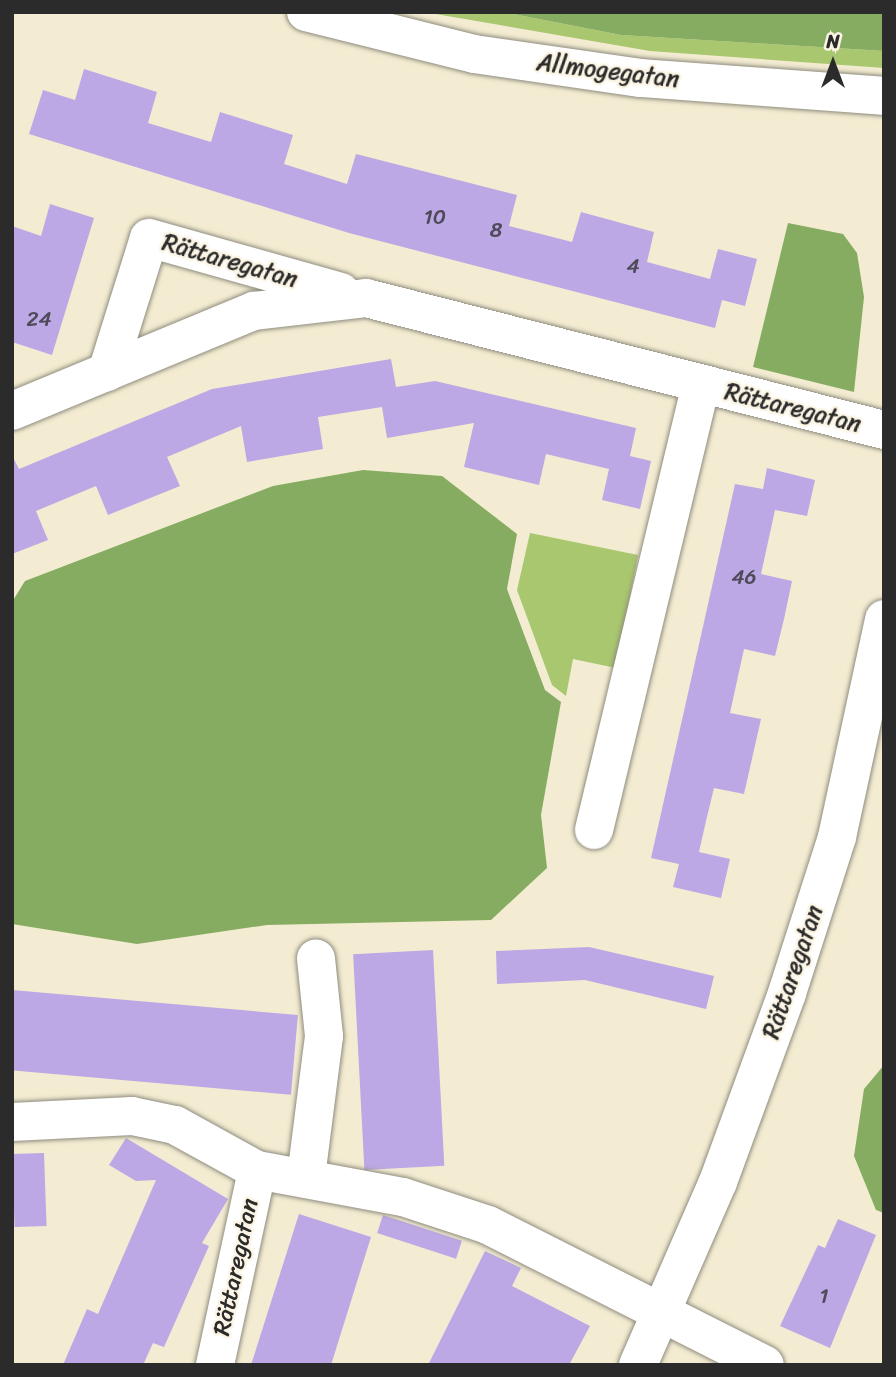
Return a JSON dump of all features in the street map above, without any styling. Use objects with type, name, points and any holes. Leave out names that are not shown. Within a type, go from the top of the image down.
[{"type":"street","name":"Allmogegatan","points":[[326,16],[474,54],[641,78],[884,96]]},
{"type":"street","name":"Rättaregatan","points":[[107,372],[149,238],[366,298],[884,430]]},
{"type":"street","name":"Rättaregatan","points":[[12,411],[254,311],[366,298]]},
{"type":"street","name":"Rättaregatan","points":[[594,830],[701,385]]},
{"type":"street","name":"Rättaregatan","points":[[638,1365],[664,1314],[760,1069],[833,850],[884,619]]},
{"type":"street","points":[[306,1177],[324,1036],[316,958]]},
{"type":"street","name":"Rättaregatan","points":[[12,1122],[132,1116],[175,1125],[257,1170],[403,1197],[488,1225],[765,1365]]},
{"type":"street","name":"Rättaregatan","points":[[215,1365],[257,1170]]},
{"type":"green space","points":[[424,12],[503,12],[621,35],[884,51],[884,68],[650,51]]},
{"type":"green space","points":[[503,12],[884,12],[884,51],[621,35]]},
{"type":"green space","points":[[788,223],[843,234],[857,253],[864,297],[854,392],[753,367]]},
{"type":"green space","points":[[363,470],[442,476],[517,534],[507,589],[545,690],[561,702],[541,815],[547,868],[491,920],[267,925],[137,944],[12,924],[12,602],[25,581],[273,486]]},
{"type":"green space","points":[[530,533],[638,555],[616,668],[573,659],[566,696],[552,685],[517,590]]},
{"type":"green space","points":[[884,1065],[884,1213],[876,1210],[854,1156],[864,1089]]},
{"type":"building","points":[[84,69],[157,92],[148,123],[211,142],[220,112],[293,135],[284,164],[347,184],[356,154],[517,195],[509,226],[572,242],[581,212],[654,232],[647,262],[710,279],[718,249],[757,259],[745,306],[722,300],[715,328],[349,233],[29,134],[43,90],[75,100]]},
{"type":"building","points":[[50,204],[94,218],[52,355],[12,342],[12,226],[41,236]]},
{"type":"building","points":[[391,359],[396,387],[435,381],[636,428],[630,456],[651,461],[640,509],[602,500],[609,469],[546,454],[539,485],[464,467],[474,423],[387,438],[382,407],[318,417],[323,449],[247,462],[241,426],[167,457],[180,486],[108,515],[96,486],[36,511],[48,540],[12,554],[12,455],[19,469],[212,389]]},
{"type":"building","points":[[767,468],[815,480],[807,516],[775,510],[761,574],[792,581],[784,619],[775,656],[744,649],[730,713],[761,719],[744,794],[714,788],[699,852],[730,859],[721,898],[673,887],[679,864],[651,858],[735,484],[763,489]]},
{"type":"building","points":[[589,947],[714,976],[706,1009],[585,980],[497,984],[496,951]]},
{"type":"building","points":[[433,950],[444,1166],[364,1170],[353,954]]},
{"type":"building","points":[[12,990],[298,1015],[291,1095],[12,1070]]},
{"type":"building","points":[[126,1138],[228,1199],[202,1243],[209,1246],[164,1347],[153,1343],[143,1365],[63,1365],[87,1309],[98,1314],[156,1180],[136,1181],[109,1165]]},
{"type":"building","points":[[44,1153],[47,1226],[15,1227],[12,1154]]},
{"type":"building","points":[[299,1214],[371,1237],[331,1365],[251,1365]]},
{"type":"building","points":[[383,1215],[462,1241],[456,1259],[377,1233]]},
{"type":"building","points":[[838,1219],[876,1235],[830,1348],[780,1326],[818,1245],[825,1248]]},
{"type":"building","points":[[485,1251],[521,1268],[512,1286],[590,1326],[569,1365],[428,1365]]}]
